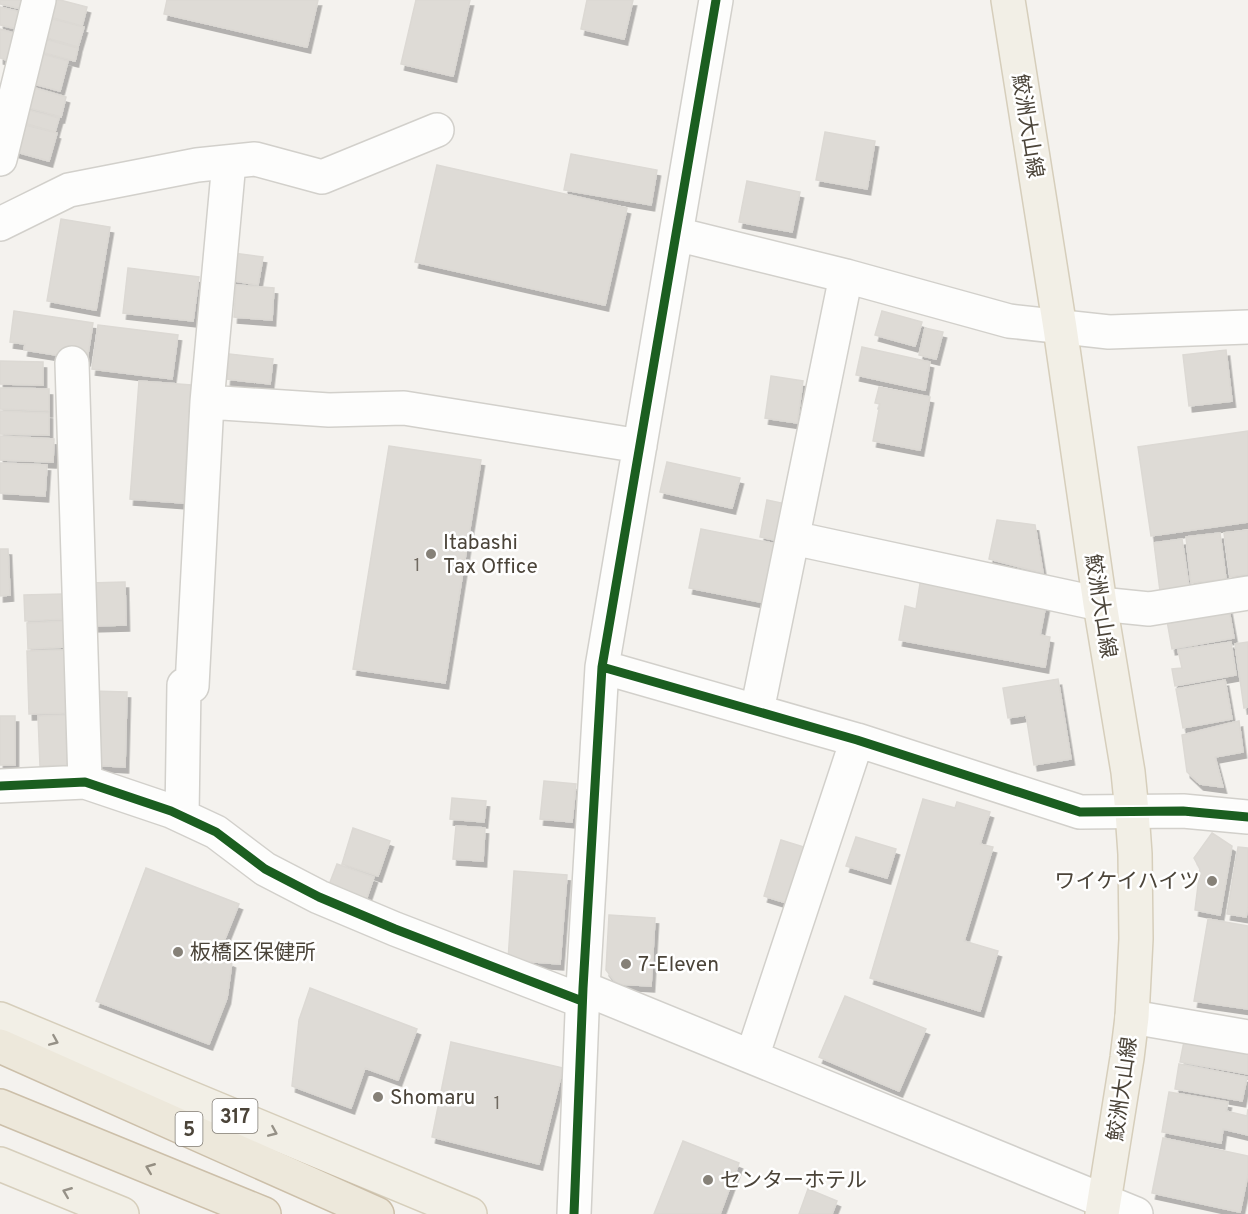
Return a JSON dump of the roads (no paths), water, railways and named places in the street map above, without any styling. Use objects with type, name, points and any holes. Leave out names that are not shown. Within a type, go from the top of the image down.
[{"type":"highway","name":"5","points":[[0,1046],[376,1214]]},
{"type":"highway","name":"5","points":[[0,1058],[349,1214]]},
{"type":"highway","points":[[0,1106],[264,1214]]},
{"type":"main road","name":"鮫洲大山線","points":[[1008,0],[1060,327],[1100,604],[1128,772],[1132,812],[1136,939],[1132,1017],[1103,1208]]},
{"type":"main road","name":"317","points":[[0,1019],[470,1214]]},
{"type":"main road","points":[[0,1164],[122,1214]]},
{"type":"street","points":[[0,159],[39,0]]},
{"type":"street","points":[[574,1214],[583,995],[602,667],[716,0]]},
{"type":"street","points":[[0,224],[69,190],[197,165],[242,160],[322,177],[437,130]]},
{"type":"street","points":[[182,816],[184,685],[192,686],[207,402],[242,160]]},
{"type":"street","points":[[676,234],[846,276],[1009,321],[1109,332],[1248,327]]},
{"type":"street","points":[[758,711],[846,276]]},
{"type":"street","points":[[72,363],[85,782]]},
{"type":"street","points":[[207,402],[329,410],[404,408],[640,446]]},
{"type":"street","points":[[793,538],[1100,604],[1149,609],[1248,592]]},
{"type":"street","points":[[602,667],[857,740],[1080,813],[1183,811],[1248,817]]},
{"type":"street","points":[[752,1057],[857,740]]},
{"type":"street","points":[[0,786],[85,782],[171,811],[216,832],[265,869],[319,897],[395,928],[752,1057],[1103,1208],[1136,1214]]},
{"type":"street","points":[[1132,1017],[1248,1037]]},
{"type":"place","name":"Itabashi Tax Office","points":[[431,554]]},
{"type":"place","name":"ワイケイハイツ","points":[[1212,881]]},
{"type":"place","name":"板橋区保健所","points":[[178,952]]},
{"type":"place","name":"7-Eleven","points":[[626,964]]},
{"type":"place","name":"Shomaru","points":[[378,1097]]},
{"type":"place","name":"センターホテル","points":[[708,1180]]}]
